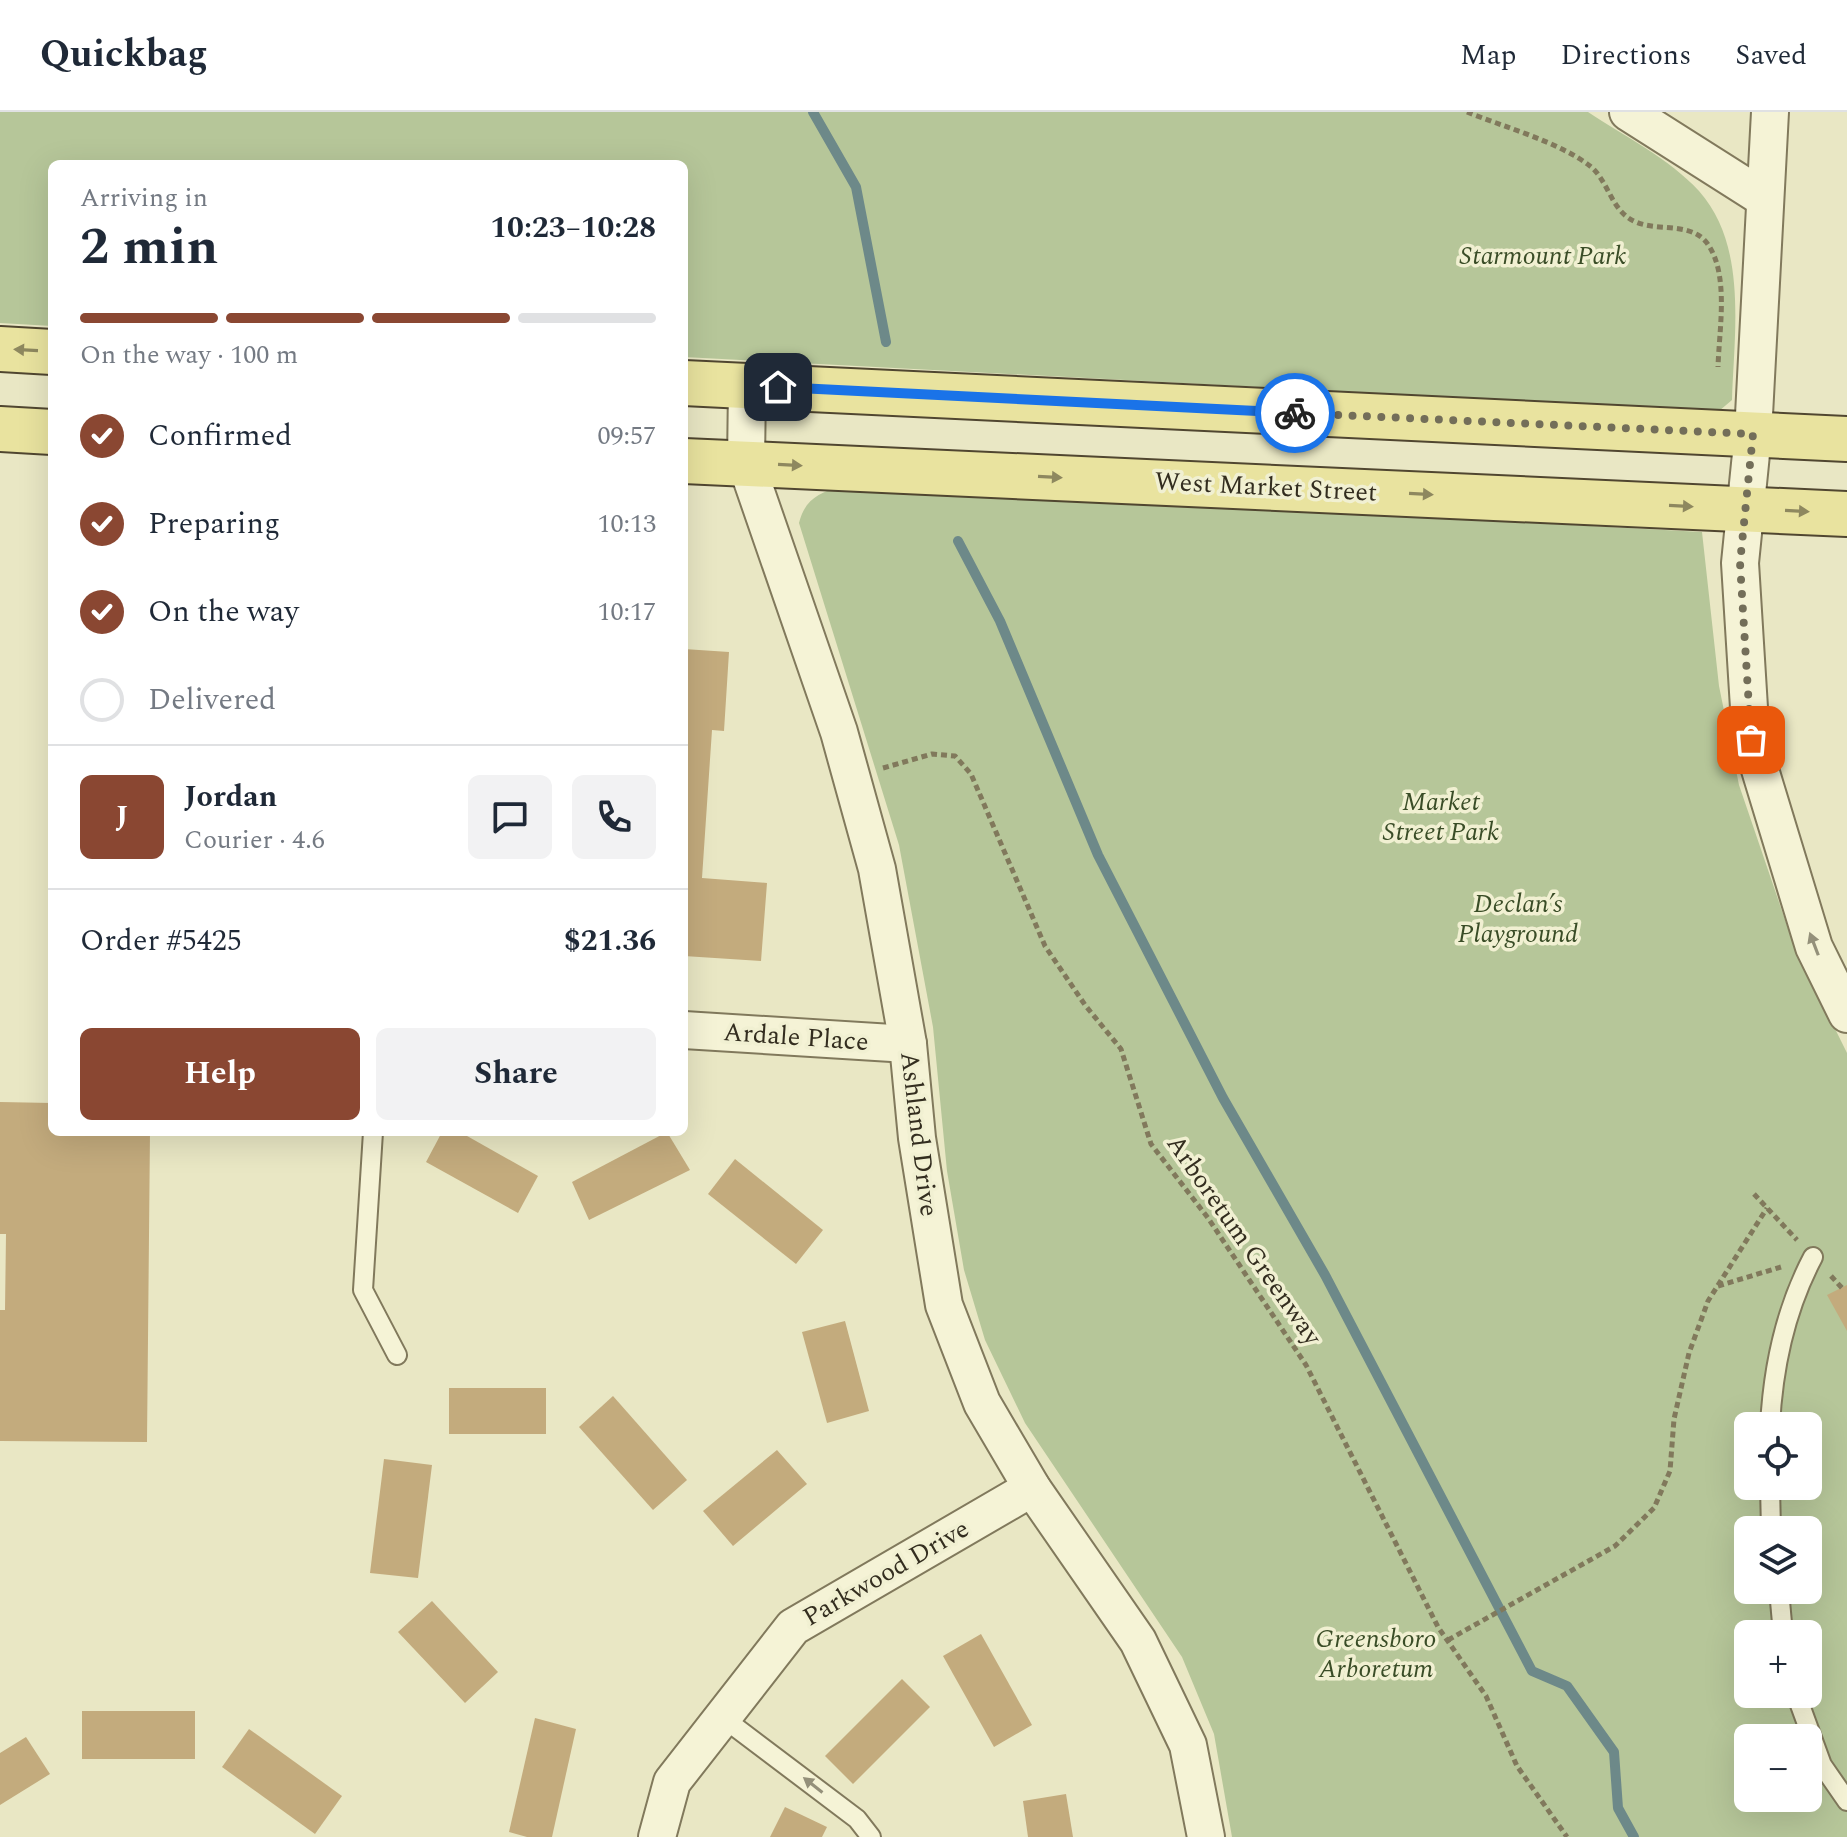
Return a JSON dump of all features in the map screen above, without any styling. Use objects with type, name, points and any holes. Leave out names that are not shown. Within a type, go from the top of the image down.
[{"type":"main road","points":[[0,349],[48,352]]},
{"type":"main road","points":[[688,383],[1847,439]]},
{"type":"main road","points":[[0,429],[48,432]]},
{"type":"main road","name":"West Market Street","points":[[688,461],[1847,514]]},
{"type":"street","points":[[1628,112],[1765,199]]},
{"type":"street","points":[[1770,112],[1753,434],[1740,563],[1751,740],[1814,947],[1847,1014]]},
{"type":"street","name":"Ashland Drive","points":[[747,386],[746,463],[853,780],[877,869],[908,1044],[917,1138],[944,1305],[982,1403],[1032,1488],[1138,1641],[1188,1745],[1206,1837]]},
{"type":"street","name":"Ardale Place","points":[[688,1030],[908,1044]]},
{"type":"street","name":"Parkwood Drive","points":[[657,1837],[672,1782],[793,1627],[1032,1488]]},
{"type":"lane","points":[[373,1136],[363,1290],[397,1355]]},
{"type":"lane","points":[[1772,1412],[1780,1342],[1797,1288],[1813,1257]]},
{"type":"lane","points":[[1799,1708],[1822,1765],[1847,1801]]},
{"type":"lane","points":[[722,1717],[857,1819],[871,1837]]},
{"type":"path","points":[[1467,112],[1569,154],[1592,168],[1620,210],[1636,223],[1688,230],[1708,243],[1717,262],[1718,374]]},
{"type":"path","name":"Arboretum Greenway","points":[[853,780],[932,754],[955,756],[971,774],[1045,946],[1085,1005],[1121,1049],[1151,1144],[1208,1218],[1306,1365],[1448,1640],[1486,1696],[1517,1766],[1567,1837]]},
{"type":"path","points":[[1448,1640],[1615,1546],[1654,1508],[1670,1471],[1674,1419],[1689,1353],[1717,1286],[1767,1208]]},
{"type":"path","points":[[1717,1286],[1813,1257]]},
{"type":"green space","name":"Starmount Park","points":[[0,112],[1588,112],[1646,148],[1699,191],[1715,213],[1725,237],[1735,291],[1732,400],[1719,411],[688,357],[688,160],[48,160],[48,326],[0,323]]},
{"type":"green space","points":[[841,486],[1702,532],[1719,686],[1739,785],[1794,946],[1847,1053],[1847,1837],[1232,1837],[1214,1734],[1182,1657],[1025,1423],[985,1340],[964,1270],[947,1171],[933,1027],[899,845],[799,523],[805,508],[820,494]]},
{"type":"building","points":[[688,649],[729,652],[724,731],[712,730],[702,878],[767,883],[761,961],[688,956]]},
{"type":"building","points":[[0,1102],[48,1103],[48,1136],[150,1136],[147,1442],[0,1441],[0,1310],[5,1310],[6,1234],[0,1234]]},
{"type":"building","points":[[440,1136],[467,1136],[538,1176],[518,1213],[426,1162]]},
{"type":"building","points":[[659,1136],[669,1136],[690,1170],[589,1220],[572,1182]]},
{"type":"building","points":[[735,1159],[823,1230],[796,1264],[708,1194]]},
{"type":"building","points":[[1847,1285],[1847,1331],[1827,1295]]},
{"type":"building","points":[[845,1321],[869,1411],[827,1423],[802,1332]]},
{"type":"building","points":[[449,1388],[546,1388],[546,1434],[449,1434]]},
{"type":"building","points":[[613,1396],[687,1480],[653,1510],[579,1427]]},
{"type":"building","points":[[777,1450],[807,1484],[733,1546],[703,1511]]},
{"type":"building","points":[[384,1459],[432,1465],[418,1578],[370,1573]]},
{"type":"building","points":[[432,1601],[498,1672],[465,1703],[398,1632]]},
{"type":"building","points":[[981,1634],[1032,1725],[994,1747],[943,1656]]},
{"type":"building","points":[[902,1679],[930,1707],[853,1784],[825,1756]]},
{"type":"building","points":[[82,1711],[195,1711],[195,1759],[82,1759]]},
{"type":"building","points":[[535,1718],[576,1729],[552,1837],[527,1837],[509,1832]]},
{"type":"building","points":[[249,1729],[342,1796],[315,1834],[222,1767]]},
{"type":"building","points":[[26,1737],[50,1774],[0,1805],[0,1753]]},
{"type":"building","points":[[1066,1794],[1073,1837],[1028,1837],[1023,1801]]},
{"type":"building","points":[[785,1807],[827,1827],[822,1837],[770,1837]]},
{"type":"waterway","points":[[813,112],[856,187],[886,342]]},
{"type":"waterway","points":[[958,541],[1000,621],[1098,855],[1223,1098],[1325,1275],[1532,1671],[1567,1686],[1614,1752],[1618,1808],[1634,1837]]},
{"type":"way so far","points":[[1295,413],[1753,434],[1740,563],[1751,740]]},
{"type":"route","points":[[778,387],[1295,413]]},
{"type":"park label","name":"Market Street Park","points":[[1441,817]]},
{"type":"park label","name":"Declan’s Playground","points":[[1518,919]]},
{"type":"park label","name":"Greensboro Arboretum","points":[[1376,1654]]}]
